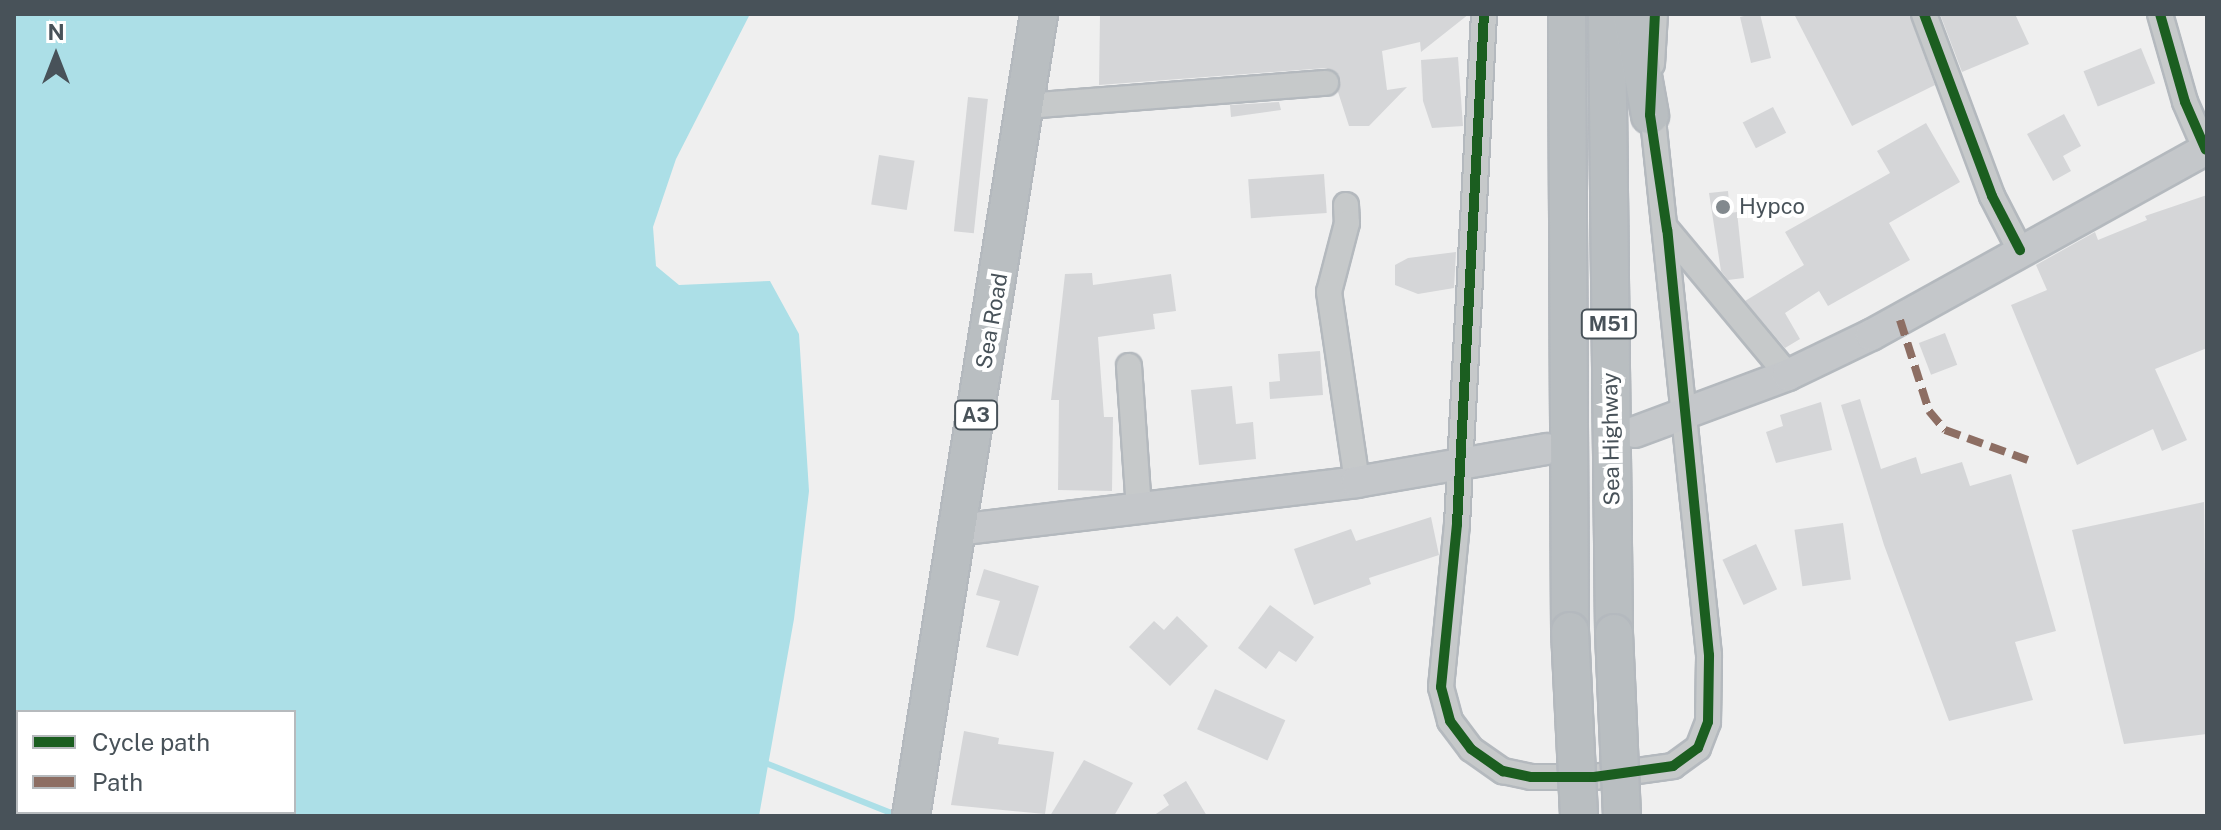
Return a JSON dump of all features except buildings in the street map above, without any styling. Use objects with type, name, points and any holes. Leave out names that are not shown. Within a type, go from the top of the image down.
[{"type":"highway","name":"Sea Road","points":[[911,816],[1039,14]]},
{"type":"highway","name":"Sea Highway","points":[[1567,14],[1570,631],[1579,816]]},
{"type":"highway","name":"Sea Highway","points":[[1607,14],[1614,633],[1622,816]]},
{"type":"highway","points":[[1632,14],[1650,115]]},
{"type":"main road","points":[[1635,432],[1788,375],[1871,335],[2206,150]]},
{"type":"main road","points":[[956,530],[1357,482],[1546,449]]},
{"type":"street","points":[[1484,14],[1460,464],[1441,687],[1450,721],[1481,756],[1503,771],[1531,777],[1594,777],[1673,766],[1698,748],[1710,701],[1686,414],[1667,230],[1650,115],[1655,14]]},
{"type":"street","points":[[1924,14],[1992,196],[2020,250]]},
{"type":"street","points":[[2160,14],[2185,102],[2206,150]]},
{"type":"street","points":[[1025,106],[1326,83]]},
{"type":"street","points":[[1346,205],[1347,223],[1329,292],[1357,482]]},
{"type":"street","points":[[1667,230],[1788,375]]},
{"type":"street","points":[[1129,366],[1139,509]]},
{"type":"water","points":[[14,14],[750,14],[676,159],[653,227],[656,266],[679,285],[770,281],[799,334],[809,491],[794,619],[759,816],[14,816]]},
{"type":"waterway","points":[[768,764],[899,816]]},
{"type":"marked path","points":[[1900,320],[1929,411],[1945,430],[2028,460]]},
{"type":"cycle path","points":[[1484,14],[1457,524],[1441,687],[1450,721],[1471,749],[1503,771],[1531,777],[1594,777],[1673,766],[1698,748],[1708,722],[1709,655],[1667,230],[1650,115],[1655,14]]},
{"type":"cycle path","points":[[1924,14],[1992,196],[2020,250]]},
{"type":"cycle path","points":[[2160,14],[2185,102],[2206,150]]},
{"type":"place","name":"Hypco","points":[[1723,207]]}]
